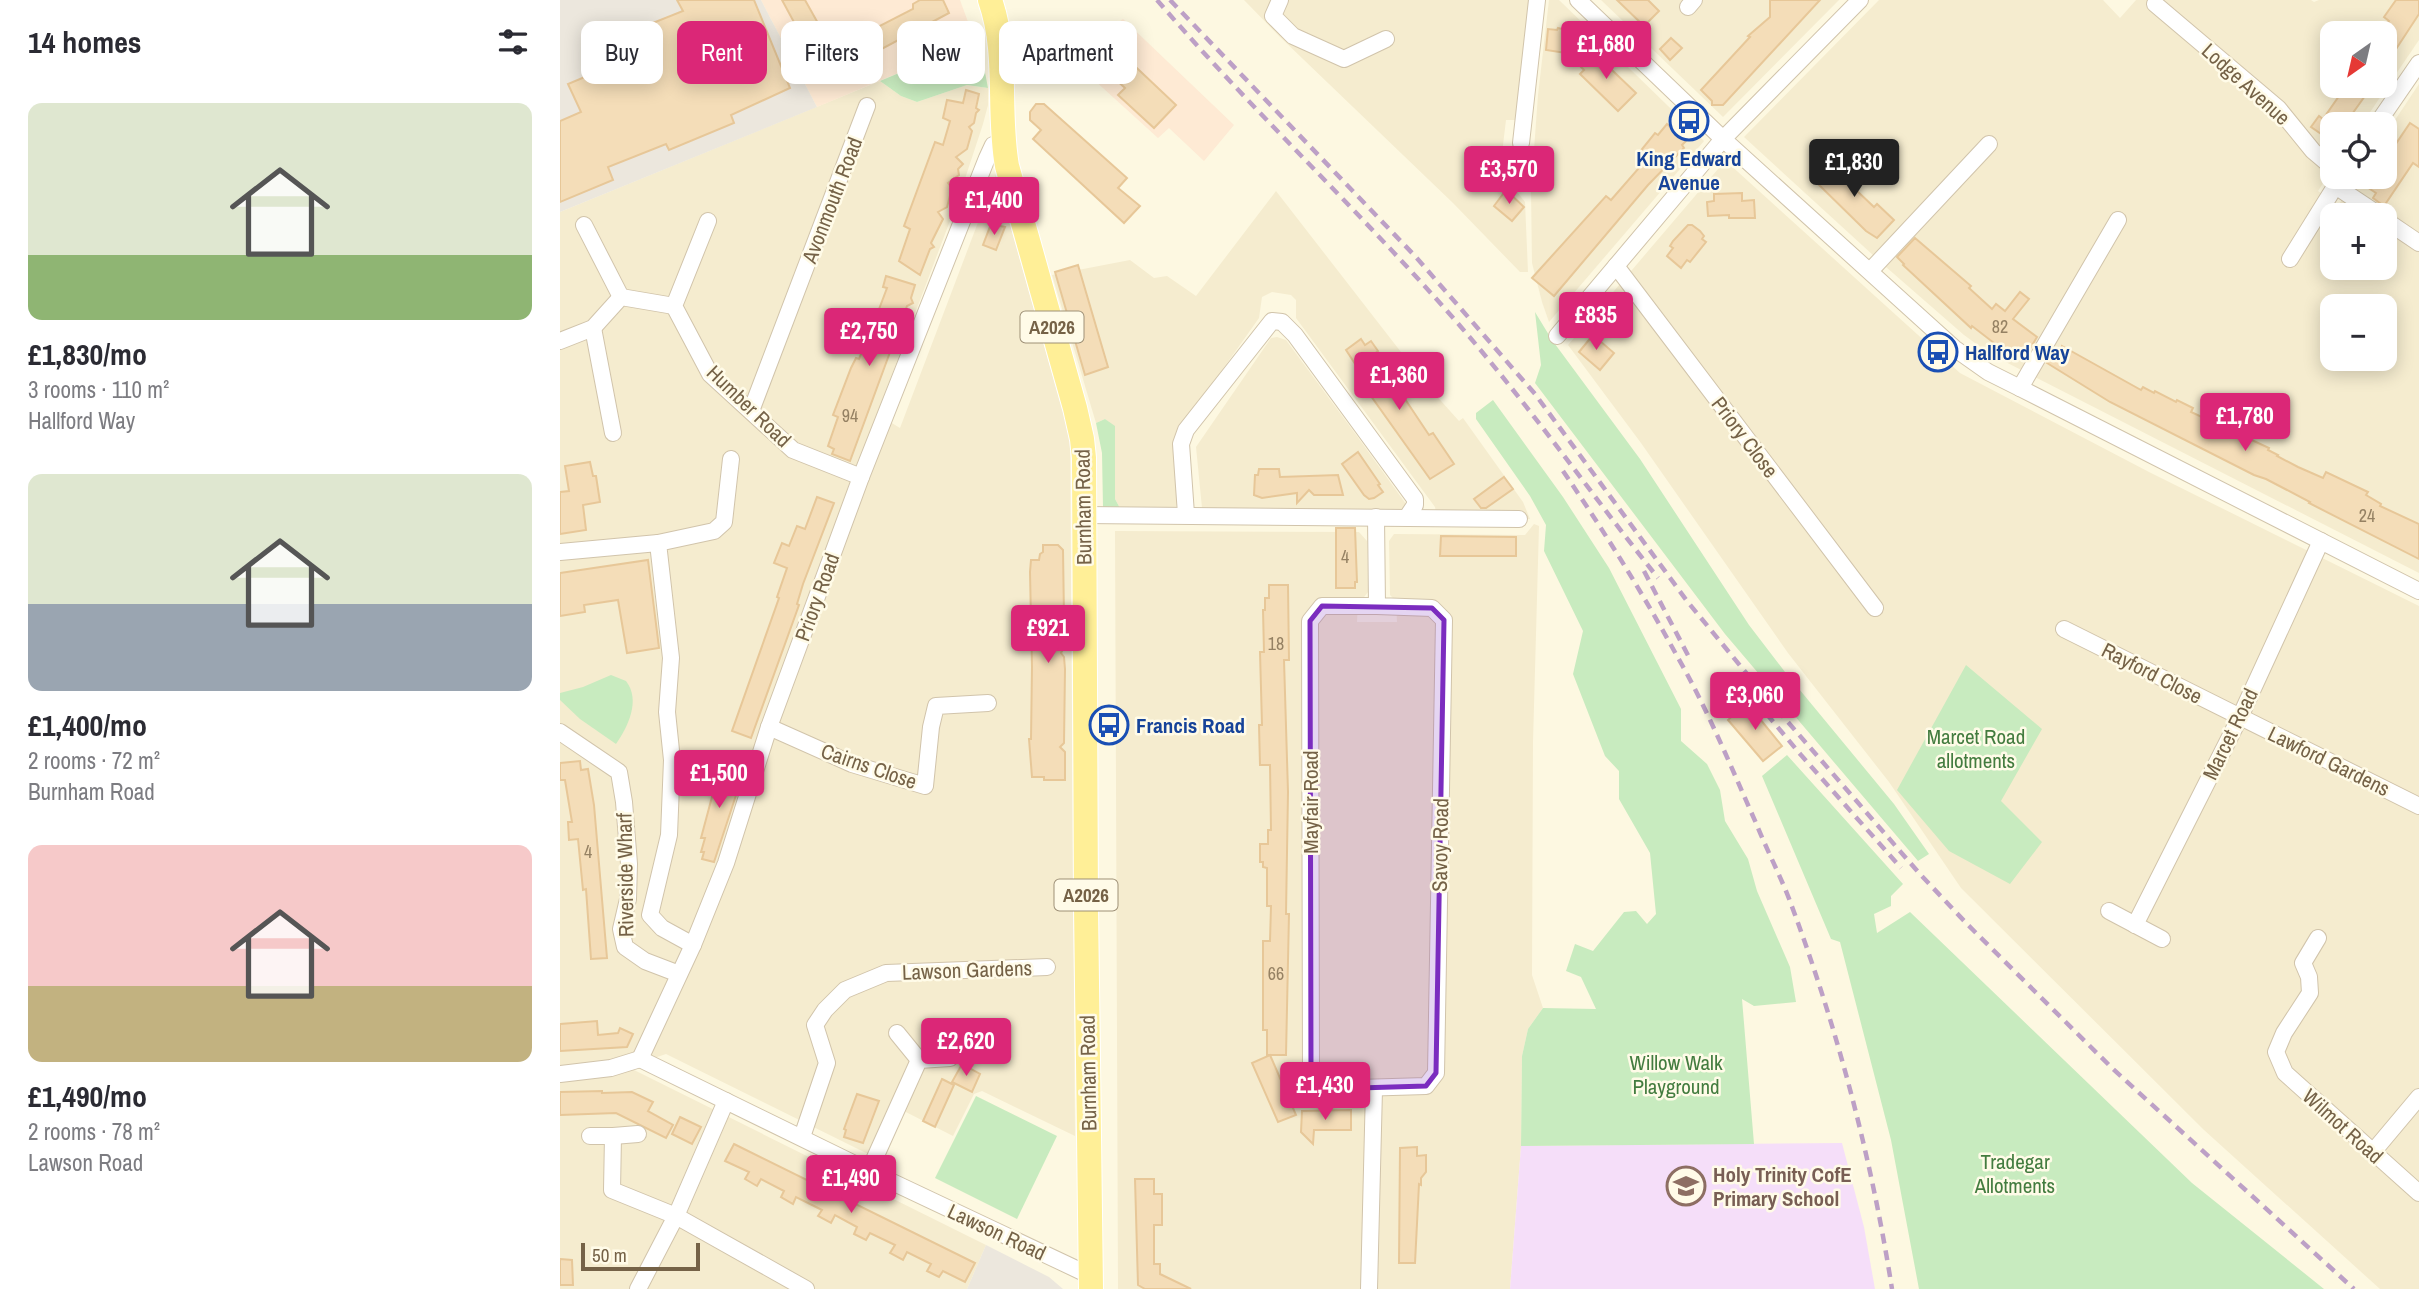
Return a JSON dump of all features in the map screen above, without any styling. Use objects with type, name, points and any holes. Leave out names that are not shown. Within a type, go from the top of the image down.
[{"type":"main road","name":"Burnham Road","points":[[990,0],[1002,53],[1003,142],[1007,166],[1082,439],[1091,1283]]},
{"type":"street","points":[[1280,0],[1273,16],[1293,36],[1344,60],[1386,39]]},
{"type":"street","points":[[1521,143],[1537,0]]},
{"type":"street","points":[[1578,0],[1723,139],[1954,348],[1989,372],[2419,591]]},
{"type":"street","points":[[1557,336],[1723,139],[1860,0]]},
{"type":"street","name":"Lodge Avenue","points":[[2155,4],[2278,108],[2320,158]]},
{"type":"street","points":[[2385,112],[2419,63]]},
{"type":"street","name":"Avonmouth Road","points":[[751,411],[867,106]]},
{"type":"street","name":"Priory Road","points":[[640,1059],[693,945],[726,863],[769,727],[861,477],[987,158],[993,145],[1003,142]]},
{"type":"street","points":[[1870,271],[1989,144]]},
{"type":"street","points":[[2290,259],[2330,189]]},
{"type":"street","name":"Lodge Avenue","points":[[2342,189],[2361,203]]},
{"type":"street","points":[[2020,388],[2118,220]]},
{"type":"street","points":[[621,297],[674,306],[708,221]]},
{"type":"street","points":[[584,225],[621,297]]},
{"type":"street","points":[[2397,228],[2419,243]]},
{"type":"street","name":"Priory Close","points":[[1616,266],[1875,608]]},
{"type":"street","points":[[560,341],[593,328],[621,297]]},
{"type":"street","name":"Humber Road","points":[[674,306],[710,374],[793,450],[861,477]]},
{"type":"street","points":[[1186,514],[1181,444],[1186,429],[1272,321],[1282,322],[1296,335],[1415,499],[1415,505],[1407,517]]},
{"type":"street","points":[[593,328],[613,433]]},
{"type":"street","points":[[560,552],[658,543],[715,531],[724,522],[731,459]]},
{"type":"street","points":[[1083,514],[1520,519]]},
{"type":"street","points":[[1376,517],[1377,606]]},
{"type":"street","name":"Marcet Road","points":[[2135,925],[2240,717],[2320,541]]},
{"type":"street","points":[[658,543],[671,658],[667,712],[672,760],[669,835],[650,915],[662,928],[693,945]]},
{"type":"street","name":"Mayfair Road","points":[[1374,1089],[1325,1089],[1311,1076],[1310,771],[1311,621],[1322,607],[1377,606]]},
{"type":"street","name":"Savoy Road","points":[[1374,1089],[1426,1086],[1436,1073],[1444,620],[1432,608],[1377,606]]},
{"type":"street","name":"Rayford Close","points":[[2064,629],[2240,717]]},
{"type":"street","name":"Cairns Close","points":[[769,727],[852,764],[925,786],[930,727],[936,706],[988,703]]},
{"type":"street","name":"Lawford Gardens","points":[[2240,717],[2419,806]]},
{"type":"street","name":"Riverside Wharf","points":[[560,732],[619,772],[629,864],[628,899],[621,929],[625,947],[645,961],[680,974]]},
{"type":"street","points":[[2109,911],[2162,939]]},
{"type":"street","name":"Wilmot Road","points":[[2318,938],[2303,963],[2309,977],[2310,993],[2284,1033],[2276,1052],[2285,1073],[2419,1193]]},
{"type":"street","name":"Lawson Gardens","points":[[802,1137],[827,1063],[815,1025],[825,1010],[845,990],[886,972],[1047,967]]},
{"type":"street","points":[[897,1032],[919,1060]]},
{"type":"street","points":[[919,1060],[950,1058]]},
{"type":"street","points":[[560,1074],[611,1068],[640,1059]]},
{"type":"street","name":"Lawson Road","points":[[640,1059],[802,1137],[1091,1283]]},
{"type":"street","points":[[869,1171],[919,1060]]},
{"type":"street","points":[[1369,1289],[1374,1089]]},
{"type":"street","points":[[2372,1153],[2419,1097]]},
{"type":"street","points":[[638,1289],[676,1216],[726,1101]]},
{"type":"street","points":[[590,1136],[638,1134]]},
{"type":"street","points":[[613,1136],[612,1190],[676,1216],[806,1289]]},
{"type":"highlighted area","points":[[1322,606],[1432,608],[1444,620],[1436,1073],[1426,1086],[1325,1089],[1311,1076],[1310,621]]},
{"type":"shaded area","points":[[560,0],[761,0],[781,38],[781,84],[805,84],[817,107],[560,212]]},
{"type":"shaded area","points":[[761,0],[960,0],[968,21],[897,21],[897,74],[883,79],[883,21],[781,21],[781,38]]},
{"type":"shaded area","points":[[1244,0],[1530,0],[1516,120],[1506,120],[1500,170],[1525,202],[1528,272],[1520,272],[1453,203]]},
{"type":"shaded area","points":[[1549,0],[1559,0],[1704,141],[1549,322],[1532,263],[1531,191]]},
{"type":"shaded area","points":[[1601,0],[1839,0],[1723,117]]},
{"type":"shaded area","points":[[1879,0],[2103,0],[2120,18],[2136,0],[2419,0],[2419,40],[2398,71],[2398,21],[2320,21],[2320,98],[2380,98],[2370,112],[2320,112],[2318,191],[2334,203],[2320,203],[2320,280],[2397,280],[2397,203],[2340,203],[2349,189],[2397,189],[2397,117],[2419,84],[2419,573],[1990,354],[1964,335],[1744,137]]},
{"type":"shaded area","points":[[1137,32],[1234,125],[1204,161],[1169,128],[1158,138],[1099,84],[1137,84]]},
{"type":"shaded area","points":[[883,83],[901,96],[917,102],[967,85],[988,88],[988,105],[983,124],[959,197],[877,414],[900,428],[996,175],[1070,437],[1075,1136],[982,1091],[974,1094],[953,1136],[894,1106],[870,1153],[866,1153],[666,1054],[628,1067],[986,1245],[967,1289],[560,1289],[560,212],[873,84]]},
{"type":"shaded area","points":[[805,84],[872,84],[817,107]]},
{"type":"shaded area","points":[[1724,162],[1960,373],[2149,472],[2419,606],[2419,1289],[2380,1289],[2204,1130],[1961,888],[1889,782],[1788,653],[1641,443],[1568,345]]},
{"type":"shaded area","points":[[1276,191],[1425,383],[1459,421],[1463,418],[1523,502],[1530,519],[1437,518],[1435,507],[1296,318],[1296,300],[1291,295],[1272,292],[1262,297],[1259,318],[1174,438],[1176,508],[1121,510],[1115,499],[1115,427],[1105,419],[1096,423],[1052,275],[1130,260],[1154,278],[1167,276],[1196,296]]},
{"type":"shaded area","points":[[1271,338],[1286,340],[1357,436],[1406,504],[1404,510],[1202,508],[1196,447]]},
{"type":"shaded area","points":[[1534,524],[1539,526],[1533,742],[1532,975],[1543,1008],[1528,1029],[1522,1056],[1521,1146],[1510,1289],[1118,1289],[1115,531],[1359,532],[1367,541],[1368,592],[1358,602],[1357,622],[1397,622],[1396,601],[1390,595],[1389,541],[1394,534],[1525,535]]},
{"type":"shaded area","name":"Holy Trinity CofE Primary School","points":[[1842,1143],[1864,1227],[1875,1289],[1510,1289],[1521,1146]]},
{"type":"shaded area","points":[[986,1245],[1049,1277],[1063,1289],[967,1289]]},
{"type":"green space","points":[[985,72],[988,88],[967,85],[917,102],[901,96],[883,83],[883,80],[897,74],[897,84],[985,84]]},
{"type":"green space","points":[[1535,312],[1552,340],[1640,459],[1749,625],[1894,804],[1929,854],[1918,861],[1725,634],[1535,383],[1541,365]]},
{"type":"green space","name":"Willow Walk Playground","points":[[1493,400],[1563,497],[1609,568],[1681,709],[1681,741],[1707,764],[1720,790],[1725,821],[1748,859],[1757,891],[1790,967],[1796,1002],[1754,1006],[1742,999],[1754,1144],[1521,1146],[1522,1056],[1528,1029],[1543,1008],[1596,1009],[1581,977],[1566,971],[1575,944],[1593,951],[1624,912],[1636,911],[1647,924],[1656,914],[1650,853],[1619,799],[1619,771],[1605,756],[1573,674],[1583,631],[1544,551],[1546,525],[1530,496],[1476,419],[1476,413]]},
{"type":"green space","points":[[1105,419],[1115,426],[1115,499],[1121,510],[1103,508],[1102,453],[1096,423]]},
{"type":"green space","name":"Marcet Road allotments","points":[[1966,665],[2042,729],[2001,801],[2042,842],[2010,884],[1949,851],[1897,790]]},
{"type":"green space","points":[[611,675],[626,681],[633,705],[625,730],[616,744],[580,719],[560,700],[560,693]]},
{"type":"green space","name":"Tradegar Allotments","points":[[1787,755],[1903,884],[1891,896],[1891,906],[1874,914],[1877,933],[1910,912],[2192,1183],[2324,1289],[1919,1289],[1891,1140],[1840,942],[1831,939],[1762,776]]},
{"type":"green space","points":[[976,1096],[1057,1136],[1017,1219],[935,1178]]},
{"type":"building","points":[[677,0],[754,0],[763,21],[677,21],[677,84],[767,84],[767,32],[781,66],[781,84],[788,84],[790,88],[731,115],[734,123],[669,150],[666,144],[608,167],[613,180],[560,202],[560,121],[581,112],[568,84],[581,79],[581,84],[663,84],[663,21],[658,21],[683,11]]},
{"type":"building","points":[[782,0],[805,0],[817,21],[793,21]]},
{"type":"building","points":[[920,0],[943,0],[949,13],[934,21],[897,21],[897,41],[883,48],[883,24],[913,9],[913,4]]},
{"type":"building","points":[[1617,0],[1648,0],[1659,11],[1644,26]]},
{"type":"building","points":[[1770,0],[1820,0],[1723,105],[1712,105],[1712,101],[1701,90],[1750,37],[1748,36],[1770,17]]},
{"type":"building","points":[[2396,0],[2419,0],[2419,14],[2398,46],[2398,21],[2389,21],[2384,17]]},
{"type":"building","points":[[1558,28],[1578,33],[1574,60],[1566,53],[1546,50],[1548,29]]},
{"type":"building","points":[[1671,38],[1682,48],[1670,60],[1660,49]]},
{"type":"building","points":[[1591,50],[1636,93],[1618,111],[1580,74],[1584,70],[1578,64]]},
{"type":"building","points":[[1137,68],[1176,105],[1154,128],[1118,95],[1125,88],[1121,84],[1137,84]]},
{"type":"building","points":[[966,90],[979,94],[976,108],[979,110],[974,123],[969,127],[972,131],[967,149],[956,157],[963,164],[958,169],[959,175],[948,183],[952,188],[947,207],[938,212],[943,219],[931,243],[934,247],[930,249],[920,275],[899,261],[910,229],[904,226],[935,142],[943,145],[950,121],[943,118],[947,100],[963,103]]},
{"type":"building","points":[[2338,98],[2363,98],[2354,112],[2328,112]]},
{"type":"building","points":[[1036,104],[1044,104],[1127,178],[1118,188],[1140,206],[1124,223],[1033,139],[1041,130],[1030,120],[1030,112]]},
{"type":"building","points":[[2320,117],[2320,133],[2311,127]]},
{"type":"building","points":[[2410,123],[2419,129],[2419,167],[2413,163],[2397,187],[2397,142]]},
{"type":"building","points":[[1667,124],[1686,141],[1682,145],[1684,148],[1648,185],[1554,296],[1532,278],[1606,196],[1611,200],[1639,168],[1638,154],[1655,133],[1658,135]]},
{"type":"building","points":[[1842,162],[1864,181],[1856,190],[1874,207],[1877,204],[1894,220],[1877,238],[1866,231],[1816,182],[1830,167],[1834,171]]},
{"type":"building","points":[[2370,189],[2395,189],[2386,203],[2380,203],[2373,198],[2376,193]]},
{"type":"building","points":[[1506,190],[1524,207],[1512,221],[1494,206]]},
{"type":"building","points":[[1742,193],[1742,201],[1754,200],[1755,218],[1708,216],[1707,202],[1714,201],[1714,194]]},
{"type":"building","points":[[991,224],[1005,227],[996,250],[983,245]]},
{"type":"building","points":[[1688,225],[1700,231],[1706,242],[1690,262],[1687,260],[1681,268],[1667,256],[1673,248],[1670,246],[1673,241]]},
{"type":"building","points":[[1915,238],[1971,286],[1969,288],[1992,309],[1996,304],[2005,311],[2020,292],[2029,299],[2013,319],[2037,337],[2024,359],[1994,343],[1972,326],[1971,328],[1903,265],[1897,257]]},
{"type":"building","points":[[1078,265],[1108,367],[1085,375],[1055,272]]},
{"type":"building","points":[[886,276],[915,285],[911,298],[913,303],[907,306],[850,461],[832,454],[834,449],[828,446],[838,417],[833,415],[851,368],[856,358],[859,359],[868,337],[863,335],[867,323],[873,325],[887,288],[883,287]]},
{"type":"building","points":[[1593,335],[1614,353],[1600,370],[1579,352]]},
{"type":"building","points":[[1361,339],[1365,345],[1371,341],[1378,351],[1373,355],[1379,362],[1377,363],[1397,387],[1429,435],[1433,433],[1454,464],[1430,479],[1366,389],[1367,382],[1346,350]]},
{"type":"building","points":[[2062,346],[2141,390],[2143,387],[2154,393],[2155,391],[2193,408],[2191,412],[2269,448],[2268,450],[2277,456],[2298,467],[2323,478],[2326,472],[2368,492],[2366,495],[2381,504],[2380,506],[2419,524],[2419,559],[2110,402],[2047,363],[2055,349],[2060,350]]},
{"type":"building","points":[[1358,452],[1383,492],[1374,498],[1369,499],[1364,495],[1342,464]]},
{"type":"building","points":[[590,462],[593,476],[596,476],[600,502],[583,505],[586,530],[560,534],[560,492],[569,491],[565,466]]},
{"type":"building","points":[[1259,469],[1279,469],[1280,477],[1338,475],[1343,495],[1314,495],[1309,490],[1297,503],[1297,493],[1262,498],[1254,495],[1255,475],[1258,475]]},
{"type":"building","points":[[1504,477],[1513,489],[1486,508],[1481,508],[1474,499]]},
{"type":"building","points":[[817,497],[834,503],[803,584],[797,604],[799,605],[751,738],[732,731],[787,568],[774,563],[782,543],[789,546],[797,526],[805,529]]},
{"type":"building","points":[[1336,528],[1355,528],[1355,588],[1336,588]]},
{"type":"building","points":[[1441,536],[1516,537],[1516,556],[1440,556]]},
{"type":"building","points":[[1043,545],[1058,545],[1063,550],[1064,617],[1067,620],[1063,623],[1064,647],[1061,653],[1065,669],[1064,743],[1060,747],[1065,752],[1065,780],[1032,777],[1029,739],[1032,667],[1030,572],[1031,560],[1039,560]]},
{"type":"building","points":[[648,560],[659,648],[627,653],[618,600],[584,605],[585,612],[560,616],[560,573]]},
{"type":"building","points":[[1269,585],[1288,585],[1289,660],[1284,660],[1288,792],[1286,914],[1289,914],[1286,1055],[1267,1055],[1267,1030],[1263,1030],[1263,941],[1270,941],[1271,906],[1267,906],[1267,868],[1260,862],[1260,844],[1268,844],[1268,830],[1271,830],[1270,765],[1260,765],[1259,725],[1262,725],[1260,652],[1264,652],[1263,610],[1265,598],[1269,598]]},
{"type":"building","points":[[1747,703],[1782,746],[1763,761],[1728,720]]},
{"type":"building","points":[[580,761],[581,770],[588,769],[594,805],[607,958],[591,959],[586,889],[583,890],[578,839],[569,840],[568,822],[572,822],[565,780],[560,780],[560,763]]},
{"type":"building","points":[[715,766],[743,774],[714,862],[702,859],[705,838],[701,838],[716,782],[710,781]]},
{"type":"building","points":[[597,1021],[598,1035],[618,1033],[620,1028],[633,1034],[627,1047],[560,1051],[560,1024]]},
{"type":"building","points":[[1270,1055],[1296,1115],[1278,1122],[1252,1063]]},
{"type":"building","points":[[962,1064],[980,1074],[972,1092],[952,1082]]},
{"type":"building","points":[[942,1079],[954,1085],[935,1127],[923,1121]]},
{"type":"building","points":[[560,1092],[632,1092],[653,1102],[648,1111],[673,1125],[666,1138],[616,1113],[560,1115]]},
{"type":"building","points":[[857,1094],[879,1101],[863,1143],[844,1137],[844,1129]]},
{"type":"building","points":[[1351,1110],[1351,1130],[1314,1130],[1313,1144],[1301,1132],[1302,1111]]},
{"type":"building","points":[[680,1117],[701,1127],[692,1144],[672,1134]]},
{"type":"building","points":[[734,1144],[975,1263],[965,1282],[943,1271],[939,1277],[927,1271],[931,1264],[907,1252],[903,1260],[890,1253],[895,1245],[870,1233],[866,1240],[854,1234],[857,1227],[835,1215],[831,1223],[818,1216],[822,1210],[796,1197],[793,1204],[781,1197],[784,1191],[761,1179],[757,1186],[745,1179],[749,1172],[725,1161]]},
{"type":"building","points":[[1417,1147],[1417,1156],[1426,1155],[1426,1172],[1421,1178],[1421,1185],[1419,1184],[1415,1263],[1399,1263],[1400,1148]]},
{"type":"building","points":[[1135,1179],[1154,1179],[1154,1194],[1162,1194],[1162,1225],[1154,1225],[1154,1264],[1160,1264],[1160,1274],[1191,1289],[1145,1289],[1138,1285]]},
{"type":"building","points":[[560,1259],[572,1260],[573,1285],[560,1285]]},
{"type":"railway","points":[[1157,0],[1461,327],[1537,420],[1658,578]]},
{"type":"railway","points":[[1170,0],[1415,256],[1535,394],[1687,601],[1761,691],[1919,873],[2113,1069],[2354,1289]]},
{"type":"railway","points":[[1563,471],[1622,562],[1688,676],[1719,739],[1788,896],[1822,992],[1863,1139],[1892,1289]]},
{"type":"railway","points":[[1644,571],[1691,661]]},
{"type":"railway","points":[[1734,675],[1901,868]]},
{"type":"place","name":"King Edward Avenue","points":[[1689,121]]},
{"type":"place","name":"Hallford Way","points":[[1938,352]]},
{"type":"place","name":"Francis Road","points":[[1109,725]]},
{"type":"place","name":"Holy Trinity CofE Primary School","points":[[1686,1186]]}]
